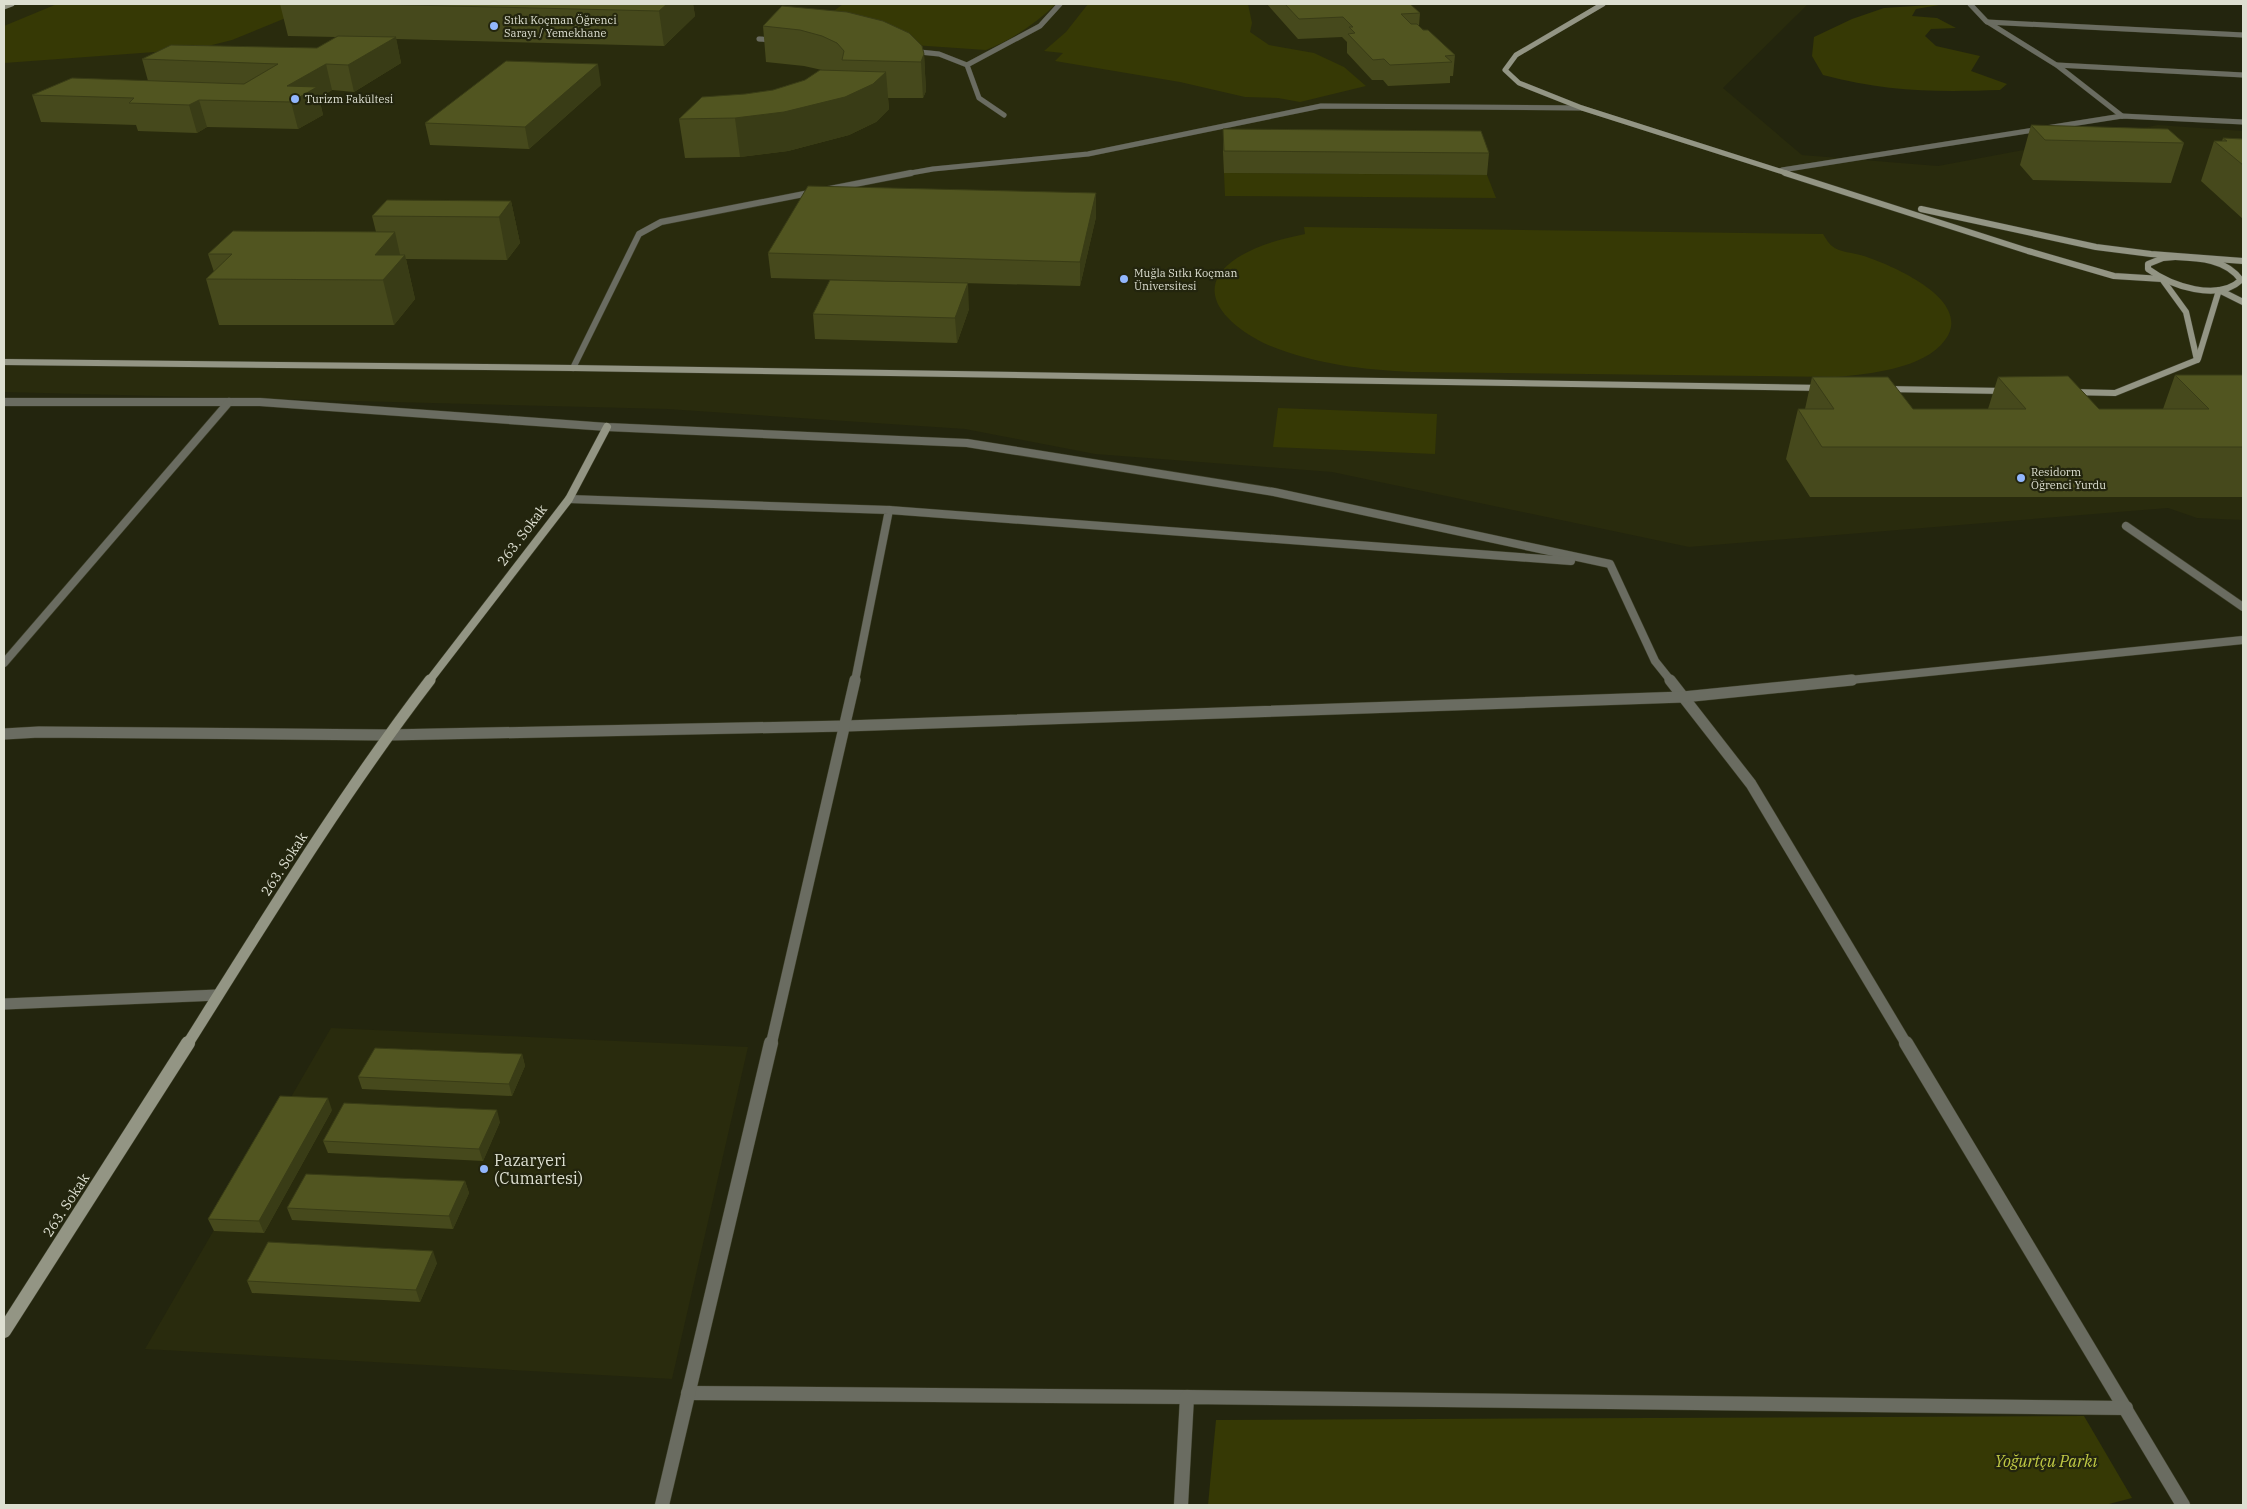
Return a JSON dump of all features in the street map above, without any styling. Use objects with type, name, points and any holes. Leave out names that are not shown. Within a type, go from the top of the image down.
[{"type":"street","points":[[4,7],[12,4]]},
{"type":"street","points":[[967,65],[1040,26],[1060,4]]},
{"type":"street","points":[[1603,4],[1516,55],[1505,70],[1518,83],[1582,108],[1782,170],[2028,251],[2114,276],[2162,279],[2190,288],[2219,290],[2231,288],[2242,283],[2238,275],[2230,269],[2205,260],[2097,247],[1992,226],[1850,192]]},
{"type":"street","points":[[1970,4],[1973,10],[1987,22],[2057,65],[2122,116]]},
{"type":"street","points":[[1987,22],[2243,36]]},
{"type":"street","points":[[759,39],[778,40]]},
{"type":"street","points":[[901,50],[939,54],[967,65],[979,98],[1004,115]]},
{"type":"street","points":[[2057,65],[2243,75]]},
{"type":"street","points":[[573,368],[639,234],[661,222],[933,169],[1088,154],[1320,106],[1582,108]]},
{"type":"street","points":[[1782,170],[2122,116],[2243,122]]},
{"type":"street","points":[[2198,360],[2186,312],[2162,279],[2148,269],[2148,264],[2163,258],[2243,261]]},
{"type":"street","points":[[2219,290],[2243,302]]},
{"type":"street","points":[[2198,360],[2219,290]]},
{"type":"street","points":[[2065,392],[2115,392],[2198,360]]},
{"type":"street","points":[[4,362],[573,368],[1836,388]]},
{"type":"street","points":[[1876,389],[2015,391]]},
{"type":"street","points":[[4,402],[260,402],[607,427],[967,443],[1274,492],[1610,564]]},
{"type":"street","points":[[4,663],[229,402]]},
{"type":"street","name":"263. Sokak","points":[[4,1330],[325,828],[388,735],[569,498],[607,427]]},
{"type":"street","points":[[569,498],[889,510],[1610,564]]},
{"type":"street","points":[[662,1505],[846,726],[889,510]]},
{"type":"street","points":[[2126,526],[2243,607]]},
{"type":"street","points":[[1610,564],[1655,661],[1751,784],[2183,1505]]},
{"type":"street","points":[[4,734],[39,732],[388,735],[846,726],[1683,697],[2243,640]]},
{"type":"street","points":[[4,1004],[218,995]]},
{"type":"street","points":[[688,1393],[2126,1408]]},
{"type":"street","points":[[1181,1505],[1187,1397]]},
{"type":"shaded area","name":"Muğla Sıtkı Koçman Üniversitesi","points":[[4,4],[1808,4],[1723,88],[1802,155],[1938,166],[2158,125],[2243,131],[2243,520],[2197,518],[2168,508],[1689,547],[1332,472],[1095,454],[965,429],[667,409],[4,392]]},
{"type":"shaded area","name":"Pazaryeri (Cumartesi)","points":[[331,1028],[748,1047],[672,1379],[145,1349]]},
{"type":"green space","points":[[57,4],[320,4],[232,40],[196,49],[4,63],[4,26]]},
{"type":"green space","points":[[843,4],[1056,4],[1023,30],[986,50],[839,40],[810,29]]},
{"type":"green space","points":[[1088,4],[1248,4],[1252,23],[1250,32],[1269,45],[1314,53],[1344,67],[1366,86],[1300,102],[1278,98],[1245,97],[1180,82],[1055,61],[1063,53],[1044,51],[1066,32]]},
{"type":"green space","points":[[1945,4],[1916,9],[1912,16],[1937,18],[1956,28],[1931,29],[1925,36],[1936,46],[1980,56],[1971,71],[2007,84],[2000,90],[1932,91],[1868,85],[1823,75],[1812,56],[1814,37],[1852,19],[1884,8]]},
{"type":"green space","points":[[1224,173],[1487,175],[1496,198],[1225,196]]},
{"type":"green space","points":[[1304,227],[1823,234],[1835,248],[1864,256],[1892,267],[1926,286],[1940,298],[1949,311],[1951,325],[1945,340],[1936,350],[1924,358],[1910,364],[1879,372],[1836,377],[1412,372],[1339,365],[1285,352],[1254,338],[1229,319],[1220,308],[1215,296],[1216,283],[1222,271],[1237,258],[1253,249],[1270,243],[1305,234]]},
{"type":"green space","points":[[1278,408],[1437,414],[1435,454],[1273,447]]},
{"type":"green space","name":"Yoğurtçu Parkı","points":[[2084,1416],[2132,1498],[2105,1505],[1208,1505],[1216,1420]]},
{"type":"building","points":[[367,4],[667,4],[659,11]]},
{"type":"building","points":[[1285,4],[1410,4],[1420,13],[1401,14],[1411,24],[1417,24],[1423,30],[1428,30],[1455,55],[1445,56],[1452,62],[1390,65],[1384,59],[1373,60],[1348,34],[1355,33],[1349,27],[1353,27],[1343,17],[1299,19]]},
{"type":"building","points":[[782,6],[847,12],[883,21],[909,33],[922,46],[924,54],[921,62],[842,60],[844,51],[837,43],[822,36],[800,30],[763,26]]},
{"type":"building","points":[[338,36],[396,37],[348,65],[326,64],[287,86],[317,87],[291,102],[199,100],[189,105],[129,103],[134,98],[32,95],[72,78],[244,84],[278,64],[142,59],[171,45],[317,48]]},
{"type":"building","points":[[506,61],[598,64],[525,127],[425,123]]},
{"type":"building","points":[[820,70],[886,72],[873,84],[845,97],[784,112],[735,118],[679,119],[702,97],[773,90],[805,80]]},
{"type":"building","points":[[2031,125],[2168,129],[2184,143],[2045,140]]},
{"type":"building","points":[[1223,129],[1481,131],[1489,153],[1224,151]]},
{"type":"building","points":[[2223,138],[2243,139],[2243,165],[2214,141],[2227,141]]},
{"type":"building","points":[[808,186],[1096,193],[1080,262],[768,253]]},
{"type":"building","points":[[387,200],[511,201],[499,217],[372,216]]},
{"type":"building","points":[[233,231],[395,232],[375,255],[405,255],[383,280],[206,279],[232,254],[208,254]]},
{"type":"building","points":[[830,280],[968,283],[955,318],[813,314]]},
{"type":"building","points":[[2175,375],[2243,375],[2243,447],[1822,447],[1798,409],[1834,409],[1812,377],[1888,377],[1913,409],[2026,409],[1998,377],[2068,376],[2099,409],[2209,409]]},
{"type":"building","points":[[375,1048],[522,1054],[509,1084],[358,1077]]},
{"type":"building","points":[[280,1096],[328,1098],[259,1221],[208,1219]]},
{"type":"building","points":[[344,1103],[497,1110],[479,1149],[323,1141]]},
{"type":"building","points":[[306,1174],[465,1181],[449,1216],[287,1208]]},
{"type":"building","points":[[268,1242],[433,1251],[416,1290],[247,1281]]},
{"type":"place","name":"Sıtkı Koçman Öğrenci Sarayı / Yemekhane","points":[[494,26]]},
{"type":"place","name":"Turizm Fakültesi","points":[[295,99]]},
{"type":"place","name":"Muğla Sıtkı Koçman Üniversitesi","points":[[1124,279]]},
{"type":"place","name":"Residorm Öğrenci Yurdu","points":[[2021,478]]},
{"type":"place","name":"Pazaryeri (Cumartesi)","points":[[484,1169]]}]
